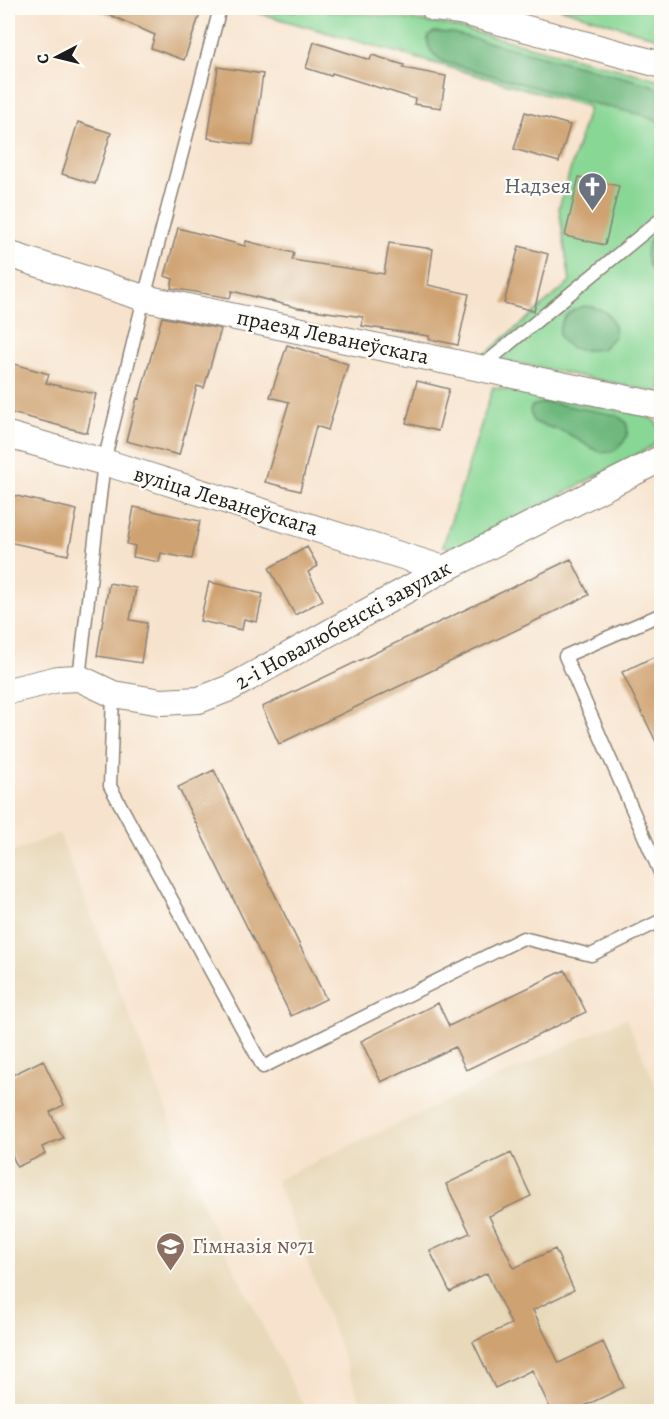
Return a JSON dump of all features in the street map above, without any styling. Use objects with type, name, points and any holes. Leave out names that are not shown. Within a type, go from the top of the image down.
[{"type":"street","points":[[434,8],[456,9],[662,65]]},
{"type":"street","name":"праезд Леванеўскага","points":[[8,254],[144,298],[662,406]]},
{"type":"street","name":"вуліца Леванеўскага","points":[[8,435],[104,462],[444,569]]},
{"type":"street","name":"2-і Новалюбенскі завулак","points":[[79,678],[113,694],[161,702],[199,700],[230,688],[444,569],[662,458]]},
{"type":"street","points":[[8,692],[58,679],[79,678]]},
{"type":"lane","points":[[79,678],[104,462],[144,298],[220,8]]},
{"type":"lane","points":[[480,368],[662,218]]},
{"type":"lane","points":[[662,614],[565,656],[662,877]]},
{"type":"lane","points":[[113,694],[110,786],[263,1067],[524,938],[591,955],[662,920]]},
{"type":"shaded area","points":[[59,833],[206,1213],[306,1411],[8,1412],[8,854]]},
{"type":"shaded area","points":[[626,1018],[661,1097],[661,1411],[364,1411],[276,1180]]},
{"type":"green space","points":[[559,8],[661,8],[661,39]]},
{"type":"green space","points":[[303,10],[367,14],[447,25],[661,80],[661,393],[483,356],[570,282],[559,208],[589,107],[258,13]]},
{"type":"green space","points":[[434,32],[453,33],[649,84],[661,90],[661,123],[642,115],[444,62],[434,55],[428,45],[428,36]]},
{"type":"green space","points":[[661,228],[661,282],[650,268],[646,254],[654,234]]},
{"type":"green space","points":[[584,306],[598,308],[611,318],[615,336],[602,349],[572,348],[562,341],[559,335],[563,319],[574,310]]},
{"type":"green space","points":[[493,387],[644,415],[658,425],[659,438],[651,447],[467,545],[458,548],[443,546]]},
{"type":"green space","points":[[546,402],[616,415],[626,422],[628,431],[626,439],[615,450],[600,452],[571,435],[533,421],[530,410],[532,406]]},
{"type":"building","points":[[94,8],[180,8],[200,14],[184,60],[151,48],[155,35]]},
{"type":"building","points":[[314,42],[370,60],[372,55],[404,65],[403,68],[446,76],[441,108],[414,104],[415,99],[332,73],[331,76],[306,68]]},
{"type":"building","points":[[218,67],[263,74],[253,145],[208,138]]},
{"type":"building","points":[[525,112],[570,125],[559,162],[514,149]]},
{"type":"building","points":[[78,122],[111,133],[95,184],[62,174]]},
{"type":"building","name":"Надзея","points":[[579,177],[619,186],[605,245],[565,236]]},
{"type":"building","points":[[178,228],[245,246],[246,241],[294,253],[292,260],[384,274],[389,243],[433,249],[428,285],[469,294],[458,345],[429,339],[429,336],[362,326],[363,317],[298,308],[232,291],[230,298],[171,288],[173,279],[165,276]]},
{"type":"building","points":[[519,246],[548,254],[534,311],[504,303]]},
{"type":"building","points":[[162,317],[221,329],[204,388],[197,386],[179,455],[126,441]]},
{"type":"building","points":[[287,345],[348,364],[328,430],[316,426],[300,491],[265,482],[289,402],[270,397]]},
{"type":"building","points":[[14,364],[49,374],[46,383],[96,394],[87,433],[8,412],[8,386]]},
{"type":"building","points":[[417,381],[449,389],[438,431],[406,423]]},
{"type":"building","points":[[8,494],[77,510],[68,555],[8,542]]},
{"type":"building","points":[[134,507],[200,521],[192,559],[161,553],[159,562],[133,557],[135,546],[127,544]]},
{"type":"building","points":[[307,547],[318,566],[308,572],[323,600],[295,615],[269,568]]},
{"type":"building","points":[[571,559],[589,595],[279,744],[262,707]]},
{"type":"building","points":[[209,582],[263,594],[257,622],[244,619],[242,630],[200,621]]},
{"type":"building","points":[[109,583],[136,588],[130,620],[147,623],[141,663],[97,656]]},
{"type":"building","points":[[662,653],[662,754],[622,672]]},
{"type":"building","points":[[214,770],[326,999],[291,1016],[178,787]]},
{"type":"building","points":[[565,970],[586,1012],[466,1070],[455,1047],[381,1082],[361,1041],[438,1003],[449,1026]]},
{"type":"building","points":[[43,1060],[64,1105],[50,1112],[63,1138],[42,1147],[45,1154],[17,1167],[8,1145],[8,1077]]},
{"type":"building","points":[[511,1153],[531,1196],[489,1216],[514,1268],[555,1249],[574,1290],[533,1310],[559,1363],[603,1342],[624,1387],[572,1412],[552,1412],[532,1370],[495,1388],[473,1342],[511,1324],[487,1273],[450,1292],[430,1251],[470,1233],[446,1184]]},
{"type":"place","name":"Надзея","points":[[592,212]]},
{"type":"place","name":"Гімназія №71","points":[[171,1272]]}]
